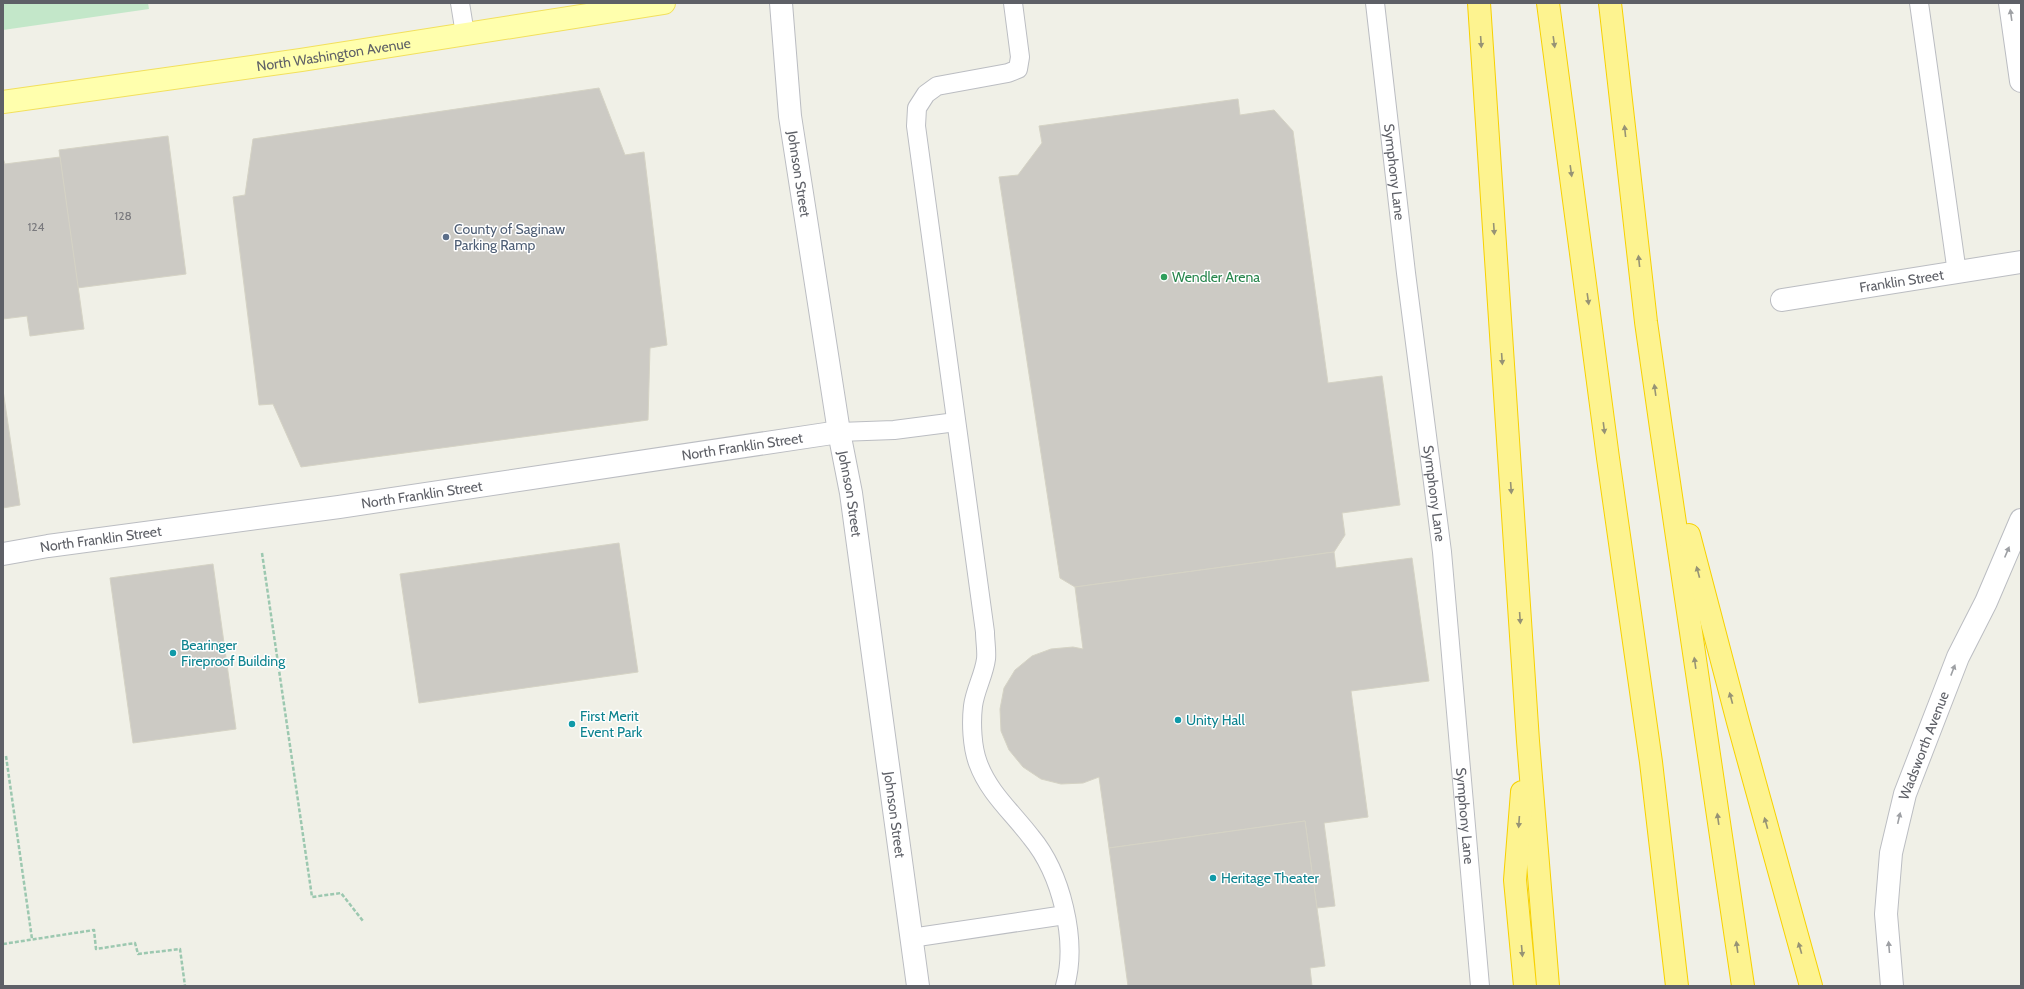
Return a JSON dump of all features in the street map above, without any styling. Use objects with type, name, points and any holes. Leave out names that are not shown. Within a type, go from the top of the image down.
[{"type":"highway","points":[[1479,3],[1528,741],[1548,986]]},
{"type":"highway","points":[[1548,3],[1608,458],[1651,762],[1677,986]]},
{"type":"highway","points":[[1610,3],[1646,322],[1743,986]]},
{"type":"highway","points":[[1661,428],[1738,722],[1811,986]]},
{"type":"highway","points":[[1525,986],[1515,880],[1519,818],[1528,741]]},
{"type":"main road","name":"North Washington Avenue","points":[[3,102],[301,60],[465,34],[611,7],[664,3]]},
{"type":"street","name":"Johnson Street","points":[[781,3],[790,116],[839,432],[852,500],[918,986]]},
{"type":"street","points":[[2010,3],[2021,81]]},
{"type":"street","name":"Franklin Street","points":[[1782,300],[2021,262]]},
{"type":"street","name":"North Franklin Street","points":[[3,554],[48,546],[346,506],[839,432]]},
{"type":"street","name":"Wadsworth Avenue","points":[[1892,986],[1886,914],[1891,853],[1905,794],[1958,657],[1986,602],[2021,520]]},
{"type":"lane","points":[[460,3],[465,34]]},
{"type":"lane","points":[[1013,3],[1020,57],[1018,69],[1008,73],[937,86],[926,94],[917,108],[916,126],[985,632],[987,658],[973,706],[972,731],[978,762],[992,792],[1032,837],[1048,860],[1059,887],[1069,943],[1067,978],[1065,986]]},
{"type":"lane","name":"Symphony Lane","points":[[1375,3],[1406,273],[1442,552],[1480,986]]},
{"type":"lane","points":[[1919,3],[1957,273]]},
{"type":"lane","points":[[839,432],[894,430],[956,422]]},
{"type":"lane","points":[[911,938],[1065,915]]},
{"type":"path","points":[[262,552],[312,897],[342,892],[363,921]]},
{"type":"path","points":[[6,756],[32,939]]},
{"type":"path","points":[[3,944],[94,930],[96,949],[135,943],[138,954],[180,949],[184,986]]},
{"type":"green space","points":[[3,3],[148,3],[149,9],[3,30]]},
{"type":"building","name":"County of Saginaw Parking Ramp","points":[[599,88],[625,155],[644,152],[667,345],[650,348],[648,420],[301,467],[273,404],[259,405],[233,197],[245,195],[253,139]]},
{"type":"building","name":"Wendler Arena","points":[[1238,99],[1240,115],[1274,110],[1293,131],[1328,383],[1382,376],[1400,505],[1342,513],[1345,535],[1334,552],[1075,587],[1060,578],[999,177],[1018,175],[1042,143],[1039,126]]},
{"type":"building","points":[[168,136],[186,274],[77,288],[59,150]]},
{"type":"building","points":[[60,157],[84,329],[30,336],[27,316],[3,319],[3,158],[5,164]]},
{"type":"building","points":[[3,390],[20,505],[3,508]]},
{"type":"building","points":[[619,543],[638,672],[419,703],[400,574]]},
{"type":"building","name":"Unity Hall","points":[[1334,552],[1336,568],[1412,558],[1429,681],[1351,691],[1368,817],[1324,823],[1335,906],[1317,908],[1305,821],[1109,848],[1099,777],[1083,783],[1061,784],[1041,779],[1023,767],[1009,750],[1001,731],[1000,709],[1004,688],[1015,670],[1032,656],[1051,649],[1073,647],[1083,649],[1075,587]]},
{"type":"building","name":"Bearinger Fireproof Building","points":[[213,564],[236,729],[133,743],[110,578]]},
{"type":"building","name":"Heritage Theater","points":[[1305,821],[1325,966],[1310,968],[1312,986],[1128,986],[1109,848]]},
{"type":"place","name":"County of Saginaw Parking Ramp","points":[[446,237]]},
{"type":"place","name":"Wendler Arena","points":[[1164,277]]},
{"type":"place","name":"Bearinger Fireproof Building","points":[[173,653]]},
{"type":"place","name":"Unity Hall","points":[[1178,720]]},
{"type":"place","name":"First Merit Event Park","points":[[572,724]]},
{"type":"place","name":"Heritage Theater","points":[[1213,878]]}]
